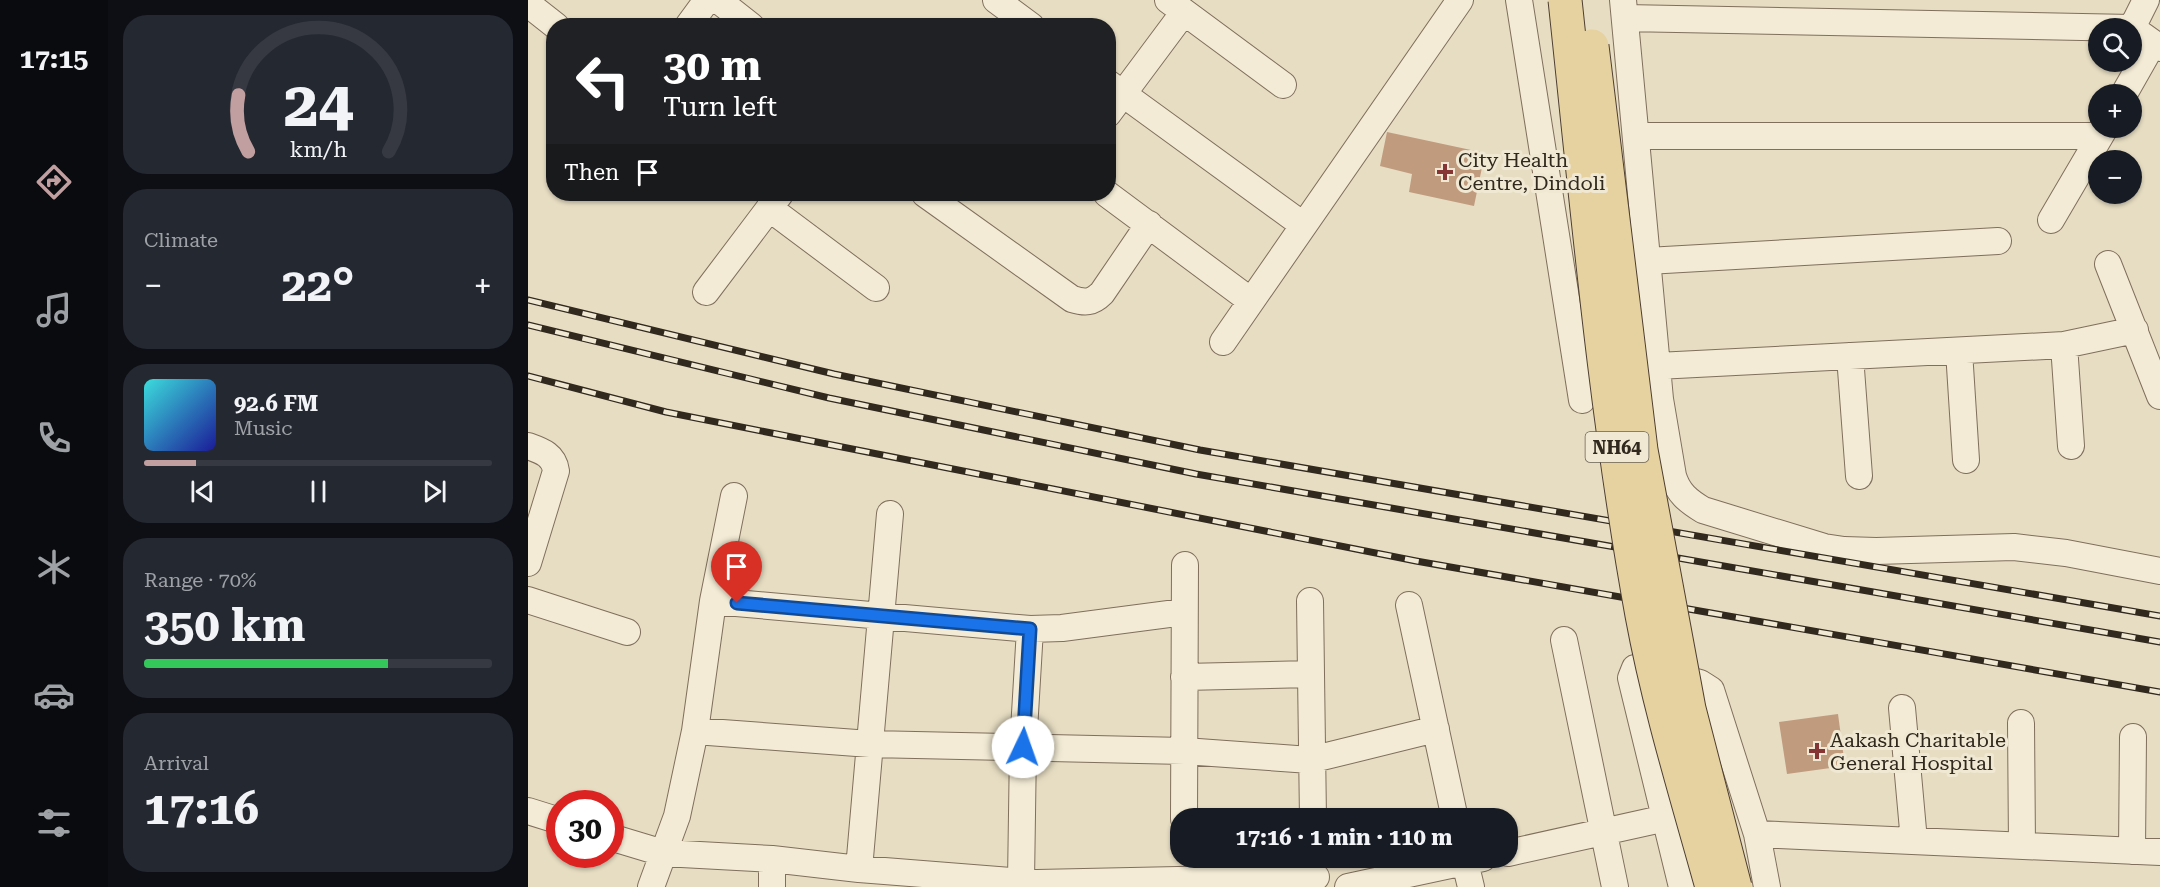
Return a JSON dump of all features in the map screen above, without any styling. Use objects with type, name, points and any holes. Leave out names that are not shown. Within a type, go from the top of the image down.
[{"type":"main road","name":"NH64","points":[[1565,0],[1592,257],[1624,503],[1642,618],[1676,760],[1712,887]]},
{"type":"main road","name":"NH64","points":[[1587,0],[1641,450],[1689,709],[1735,887]]},
{"type":"street","points":[[694,18],[707,0]]},
{"type":"street","points":[[717,0],[741,18]]},
{"type":"street","points":[[996,0],[1020,18]]},
{"type":"street","points":[[1222,342],[1460,0]]},
{"type":"street","points":[[1519,0],[1582,400]]},
{"type":"street","points":[[2137,18],[2146,0]]},
{"type":"street","points":[[528,4],[546,18]]},
{"type":"street","points":[[1283,85],[1176,6],[1116,88],[1303,225]]},
{"type":"street","points":[[2088,26],[1624,9],[1660,399],[1676,486],[1686,500],[1703,510],[1824,547],[1876,551],[2014,547],[2066,553],[2160,571]]},
{"type":"street","points":[[2131,84],[2157,46],[2142,35]]},
{"type":"street","points":[[1636,136],[2088,132]]},
{"type":"street","points":[[2051,220],[2099,138]]},
{"type":"street","points":[[1116,200],[1251,301]]},
{"type":"street","points":[[706,292],[774,201],[876,288]]},
{"type":"street","points":[[935,201],[1072,299],[1084,303],[1095,300],[1102,294],[1149,224]]},
{"type":"street","points":[[1647,261],[1998,242]]},
{"type":"street","points":[[2108,264],[2160,396]]},
{"type":"street","points":[[1658,366],[2064,345],[2135,330]]},
{"type":"street","points":[[2064,345],[2071,446]]},
{"type":"street","points":[[1959,351],[1966,460]]},
{"type":"street","points":[[1850,356],[1859,476]]},
{"type":"street","points":[[528,446],[550,456],[555,463],[556,471],[528,563]]},
{"type":"street","points":[[651,887],[677,816],[695,731],[714,601],[734,496]]},
{"type":"street","points":[[859,869],[890,514]]},
{"type":"street","points":[[1184,808],[1185,565]]},
{"type":"street","points":[[528,600],[627,632]]},
{"type":"street","points":[[714,601],[1030,629],[1184,612]]},
{"type":"street","points":[[1310,601],[1313,808]]},
{"type":"street","points":[[1409,605],[1453,808]]},
{"type":"street","points":[[1021,881],[1023,747],[1030,629]]},
{"type":"street","points":[[1564,640],[1615,887]]},
{"type":"street","points":[[1682,887],[1631,678],[1635,668],[1640,667],[1700,683],[1711,690],[1757,834],[1767,887]]},
{"type":"street","points":[[1184,677],[1310,674]]},
{"type":"street","points":[[1902,708],[1914,841]]},
{"type":"street","points":[[2021,723],[2022,846]]},
{"type":"street","points":[[695,731],[870,744],[1184,752],[1311,760],[1436,729]]},
{"type":"street","points":[[2132,851],[2133,737]]},
{"type":"street","points":[[528,811],[546,817]]},
{"type":"street","points":[[1518,851],[1666,818]]},
{"type":"street","points":[[1757,834],[2160,852]]},
{"type":"street","points":[[624,841],[663,853],[772,859],[859,869],[901,879],[1021,881],[1185,875],[1315,874]]},
{"type":"street","points":[[772,859],[772,887]]},
{"type":"street","points":[[1348,887],[1431,868]]},
{"type":"street","points":[[1470,868],[1471,887]]},
{"type":"building","points":[[1387,132],[1485,153],[1474,206],[1409,192],[1412,174],[1380,166]]},
{"type":"building","points":[[1838,714],[1845,766],[1787,774],[1779,722]]},
{"type":"railway","points":[[528,300],[834,374],[1200,450],[2160,616]]},
{"type":"railway","points":[[528,325],[829,398],[1196,474],[2160,642]]},
{"type":"railway","points":[[528,376],[666,412],[1416,561],[2160,692]]},
{"type":"place","name":"City Health Centre, Dindoli","points":[[1445,172]]},
{"type":"place","name":"Aakash Charitable General Hospital","points":[[1817,751]]},
{"type":"route","points":[[737,603],[1030,629],[1023,747]]}]
